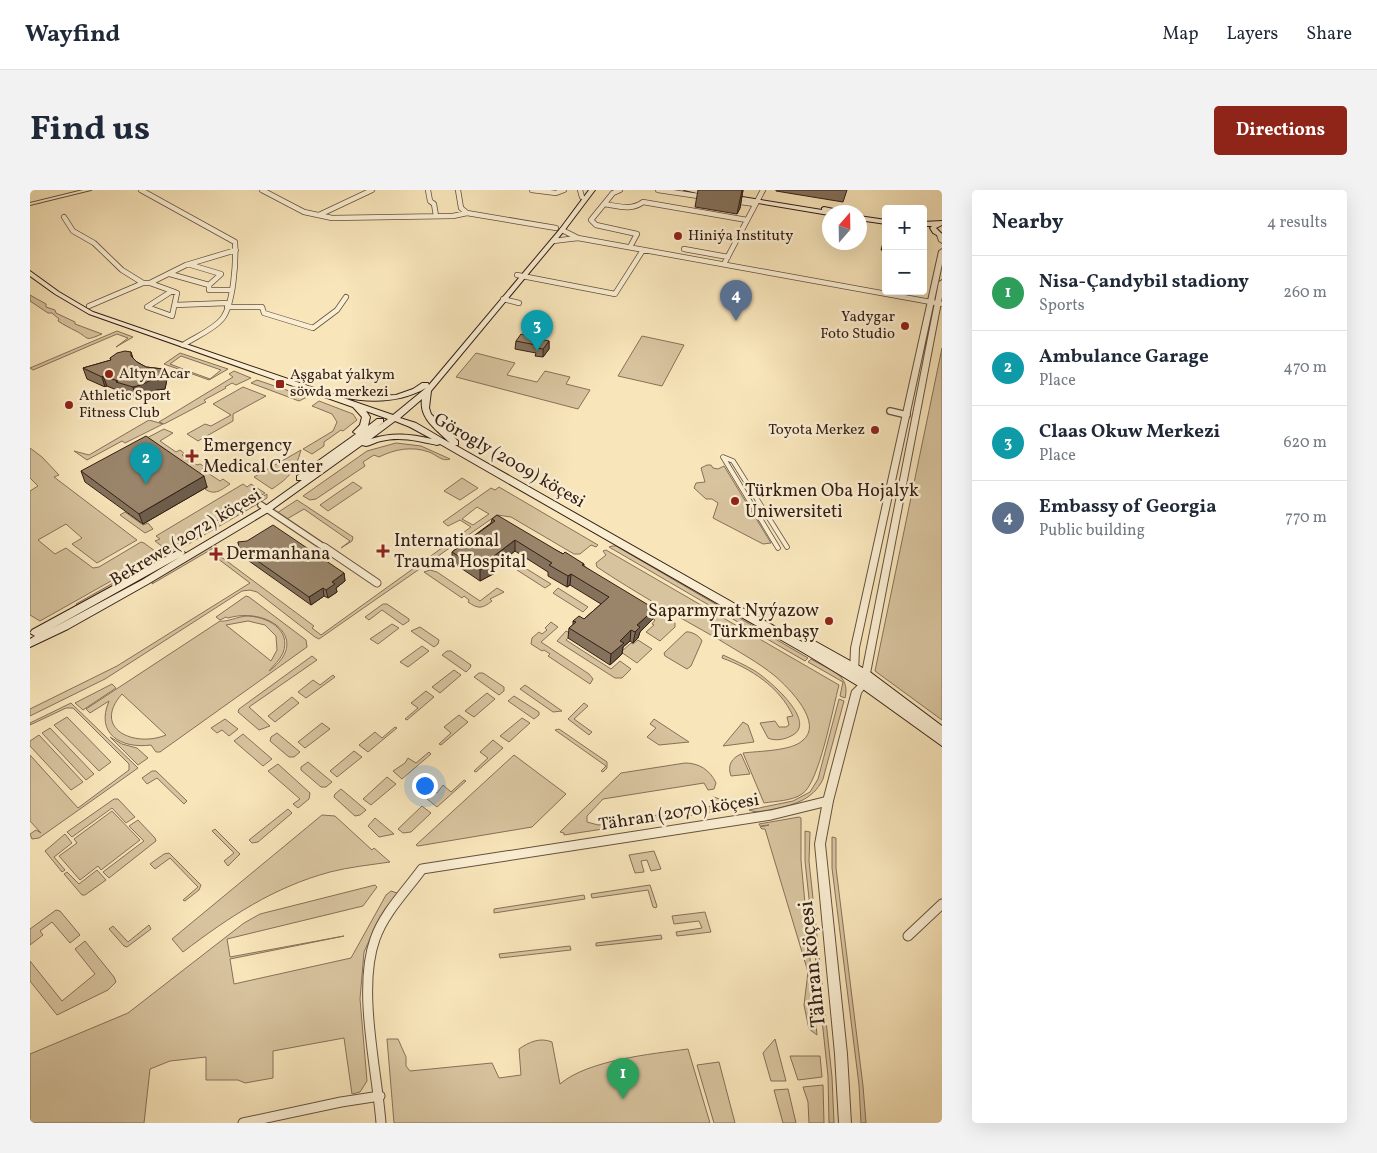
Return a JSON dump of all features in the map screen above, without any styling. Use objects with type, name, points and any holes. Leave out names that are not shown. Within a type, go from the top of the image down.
[{"type":"main road","points":[[453,445],[427,416],[425,399],[428,386],[559,229],[584,194],[592,190]]},
{"type":"main road","points":[[584,194],[598,190]]},
{"type":"main road","points":[[687,190],[822,212]]},
{"type":"main road","points":[[706,190],[715,191]]},
{"type":"main road","points":[[723,193],[757,201],[822,209]]},
{"type":"main road","points":[[867,217],[882,220]]},
{"type":"main road","points":[[927,224],[940,223]]},
{"type":"main road","points":[[940,223],[933,228],[940,237]]},
{"type":"main road","points":[[342,397],[390,399],[407,395],[428,386],[503,299],[520,275],[553,241],[559,229]]},
{"type":"main road","points":[[927,232],[940,237]]},
{"type":"main road","name":"Görogly (2009) köçesi","points":[[30,266],[67,294],[89,306],[186,343]]},
{"type":"main road","name":"Görogly (2009) köçesi","points":[[30,273],[83,309],[394,415],[453,445],[854,673],[942,732]]},
{"type":"main road","name":"Bekrewe (2072) köçesi","points":[[30,643],[145,582],[264,507],[394,415],[428,386]]},
{"type":"main road","points":[[342,397],[359,409],[366,417],[364,426],[349,438],[346,449]]},
{"type":"main road","points":[[346,449],[373,440],[396,437],[414,437],[453,445]]},
{"type":"main road","name":"Bekrewe (2072) köçesi","points":[[30,635],[140,577],[264,507]]},
{"type":"main road","name":"Görogly (2009) köçesi","points":[[865,680],[942,742]]},
{"type":"street","points":[[30,204],[89,190]]},
{"type":"street","points":[[141,190],[235,242],[236,250],[231,290],[222,319],[186,343]]},
{"type":"street","points":[[262,190],[298,209],[319,216],[343,219],[453,216],[467,212]]},
{"type":"street","points":[[319,216],[372,190]]},
{"type":"street","points":[[428,190],[430,201],[434,204],[436,216]]},
{"type":"street","points":[[458,190],[461,208],[467,212],[559,229],[578,238],[937,303]]},
{"type":"street","points":[[532,190],[556,193],[564,190]]},
{"type":"street","points":[[620,190],[612,193],[591,222],[596,225],[637,234],[630,247]]},
{"type":"street","points":[[658,190],[710,198]]},
{"type":"street","points":[[724,264],[763,190]]},
{"type":"street","points":[[684,209],[692,195]]},
{"type":"street","points":[[728,200],[757,201]]},
{"type":"street","points":[[604,204],[630,208],[636,207],[643,202],[747,220]]},
{"type":"street","points":[[64,217],[73,231],[94,243],[122,270],[144,283]]},
{"type":"street","points":[[553,241],[578,238]]},
{"type":"street","points":[[684,249],[728,257]]},
{"type":"street","points":[[150,283],[190,264],[236,250]]},
{"type":"street","points":[[520,275],[615,294],[643,250]]},
{"type":"street","points":[[828,802],[857,691],[865,680],[937,303],[942,251]]},
{"type":"street","points":[[190,264],[221,274],[209,285]]},
{"type":"street","points":[[170,274],[209,285]]},
{"type":"street","points":[[857,691],[854,673],[855,648],[907,415],[942,282]]},
{"type":"street","points":[[89,306],[144,283],[150,283],[177,292],[172,316],[147,306],[172,291]]},
{"type":"street","points":[[209,285],[210,290],[231,290]]},
{"type":"street","points":[[175,306],[258,306],[264,308],[264,313],[313,328],[337,310],[346,297]]},
{"type":"street","points":[[503,299],[519,303]]},
{"type":"street","points":[[890,411],[907,415]]},
{"type":"street","points":[[778,548],[723,457],[733,461],[787,547]]},
{"type":"street","points":[[264,507],[377,584]]},
{"type":"street","name":"Tähran (2070) köçesi","points":[[380,1096],[369,994],[372,949],[382,927],[422,869],[771,815],[828,802]]},
{"type":"street","name":"Tähran köçesi","points":[[828,802],[822,832],[820,857],[841,1054],[845,1123]]},
{"type":"street","points":[[908,936],[942,904]]},
{"type":"street","points":[[243,1123],[341,1102],[380,1096],[381,1123]]},
{"type":"shaded area","points":[[30,295],[46,304],[46,307],[55,310],[56,313],[75,322],[75,324],[102,334],[87,338],[58,321],[59,319],[52,313],[48,313],[30,301]]},
{"type":"shaded area","points":[[117,331],[133,337],[116,347],[128,338],[117,334],[33,370],[30,368]]},
{"type":"shaded area","points":[[642,336],[684,345],[662,386],[618,376]]},
{"type":"shaded area","points":[[942,348],[942,720],[875,671]]},
{"type":"shaded area","points":[[180,353],[228,369],[209,380],[187,372],[210,379],[221,370],[181,356],[170,364],[183,369],[181,370],[164,364]]},
{"type":"shaded area","points":[[476,353],[515,363],[507,375],[537,382],[545,371],[570,377],[566,384],[590,390],[578,409],[456,377]]},
{"type":"shaded area","points":[[234,371],[251,378],[236,385],[232,383],[204,400],[206,402],[164,424],[159,422],[233,377],[229,374]]},
{"type":"shaded area","points":[[257,380],[307,397],[299,401],[251,383]]},
{"type":"shaded area","points":[[243,387],[266,396],[233,414],[233,421],[198,441],[187,434],[205,424],[211,426],[231,415],[213,404]]},
{"type":"shaded area","points":[[319,401],[353,414],[357,420],[324,442],[324,446],[312,454],[303,449],[333,431],[337,422],[332,414],[312,406]]},
{"type":"shaded area","points":[[149,420],[163,424],[125,443],[122,441],[87,460],[74,451],[89,455]]},
{"type":"shaded area","points":[[164,429],[173,433],[160,441],[176,452],[180,450],[184,453],[182,455],[197,465],[200,464],[205,467],[202,469],[220,481],[223,479],[230,484],[215,492],[209,491],[205,489],[208,487],[141,441]]},
{"type":"shaded area","points":[[396,443],[421,446],[450,459],[442,459],[429,452],[416,449],[397,450],[379,457],[374,455],[363,462],[365,466],[316,499],[310,500],[303,496],[367,451]]},
{"type":"shaded area","points":[[30,448],[42,457],[59,475],[54,477],[137,540],[97,563],[72,544],[82,538],[66,524],[38,540],[55,554],[66,548],[93,568],[99,567],[141,542],[159,554],[40,621],[30,615],[30,491],[38,486],[30,478]]},
{"type":"shaded area","points":[[301,450],[291,473],[272,489],[254,477]]},
{"type":"shaded area","points":[[707,465],[718,469],[724,466],[771,543],[763,544],[713,518],[718,503],[712,499],[706,499],[694,488],[696,483],[705,482],[701,468]]},
{"type":"shaded area","points":[[462,478],[478,488],[460,500],[444,491]]},
{"type":"shaded area","points":[[353,482],[362,488],[328,511],[320,505]]},
{"type":"shaded area","points":[[243,484],[247,487],[251,484],[265,493],[167,550],[155,541],[160,539],[156,536]]},
{"type":"shaded area","points":[[499,487],[598,545],[596,547],[591,545],[580,554],[574,554],[511,517],[497,515],[319,639],[257,592],[250,590],[242,591],[105,679],[30,716],[30,709],[117,666],[250,583],[217,558],[220,556],[314,626],[312,628],[321,635],[471,527],[460,520],[448,526],[443,522],[491,488],[495,490]],"holes":[[[477,507],[489,514],[473,525],[462,519]]]},
{"type":"shaded area","points":[[267,494],[267,498],[254,506],[173,553],[167,553]]},
{"type":"shaded area","points":[[297,500],[353,537],[352,541],[341,548],[350,541],[304,509],[287,519],[277,513]]},
{"type":"shaded area","points":[[125,512],[143,525],[148,523],[153,529],[145,533],[120,515]]},
{"type":"shaded area","points":[[214,545],[217,546],[152,584],[154,580]]},
{"type":"shaded area","points":[[616,546],[808,658],[805,661],[609,547]]},
{"type":"shaded area","points":[[606,550],[839,685],[820,761],[808,787],[802,794],[789,799],[764,803],[743,753],[783,749],[802,741],[808,734],[809,725],[807,716],[796,697],[775,676],[755,661],[597,567],[596,563],[606,555],[603,551]]},
{"type":"shaded area","points":[[161,556],[161,560],[78,607],[76,604]]},
{"type":"shaded area","points":[[522,566],[551,584],[545,588],[517,570]]},
{"type":"shaded area","points":[[430,570],[437,572],[480,601],[497,588],[504,592],[490,599],[492,601],[485,606],[477,607],[468,602],[469,600],[464,596],[462,598],[424,572]]},
{"type":"shaded area","points":[[590,572],[675,623],[675,627],[660,641],[646,632],[654,625],[652,624],[655,620],[584,577]]},
{"type":"shaded area","points":[[558,588],[588,607],[583,612],[553,593]]},
{"type":"shaded area","points":[[246,596],[306,640],[307,647],[160,752],[156,752],[151,745],[140,746],[130,744],[121,742],[114,737],[108,730],[105,722],[109,701],[90,713],[86,709],[220,621],[245,616],[226,617],[220,620],[216,617]],"holes":[[[261,618],[270,621],[280,628],[286,637],[286,648],[281,659],[269,671],[282,656],[285,645],[281,631],[269,621]],[[248,621],[265,625],[276,636],[277,650],[271,661],[226,625]],[[122,694],[166,735],[142,739],[130,737],[114,726],[111,717],[114,706]]]},
{"type":"shaded area","points":[[383,604],[387,604],[409,619],[409,621],[403,625],[382,610],[369,620],[365,617]]},
{"type":"shaded area","points":[[551,622],[558,627],[541,642],[589,674],[593,679],[590,684],[548,656],[550,654],[531,644],[532,638],[539,632],[542,634],[547,630],[545,628]]},
{"type":"shaded area","points":[[392,624],[399,628],[378,644],[370,639]]},
{"type":"shaded area","points":[[420,627],[439,640],[438,644],[434,647],[411,631]]},
{"type":"shaded area","points":[[566,631],[572,634],[566,640],[611,669],[620,661],[631,669],[622,678],[615,678],[557,641]]},
{"type":"shaded area","points":[[686,632],[695,634],[702,641],[691,666],[687,669],[665,656],[664,653]]},
{"type":"shaded area","points":[[638,640],[652,649],[637,663],[621,652],[631,643],[633,644]]},
{"type":"shaded area","points":[[422,646],[429,651],[408,667],[400,662]]},
{"type":"shaded area","points":[[447,651],[451,651],[471,665],[470,668],[466,672],[442,655]]},
{"type":"shaded area","points":[[723,655],[755,671],[780,692],[796,712],[799,721],[798,730],[785,738],[776,740],[768,738],[760,723],[775,721],[779,727],[786,727],[789,725],[787,717],[793,716],[780,696],[763,680],[743,667],[722,658]]},
{"type":"shaded area","points":[[312,656],[317,660],[249,707],[270,726],[259,730],[238,712],[239,709]]},
{"type":"shaded area","points":[[811,659],[842,678],[845,683],[845,698],[840,696],[843,682],[808,662]]},
{"type":"shaded area","points":[[454,670],[461,675],[440,693],[432,687]]},
{"type":"shaded area","points":[[479,673],[483,673],[504,687],[504,691],[499,695],[474,677]]},
{"type":"shaded area","points":[[333,675],[335,677],[306,698],[298,692],[313,680],[320,685]]},
{"type":"shaded area","points":[[112,684],[116,688],[83,710],[75,703]]},
{"type":"shaded area","points":[[525,685],[562,711],[553,712],[520,689]]},
{"type":"shaded area","points":[[426,691],[434,697],[407,720],[405,719],[418,708],[411,703]]},
{"type":"shaded area","points":[[487,693],[495,699],[474,717],[465,711]]},
{"type":"shaded area","points":[[514,696],[539,712],[539,715],[534,719],[508,701]]},
{"type":"shaded area","points":[[292,697],[299,703],[275,722],[268,716]]},
{"type":"shaded area","points":[[839,699],[844,701],[823,779],[819,786],[813,793],[793,804],[761,811],[749,810],[793,801],[810,792],[818,779]]},
{"type":"shaded area","points":[[71,703],[138,768],[39,838],[32,839],[30,834],[36,830],[41,833],[30,821],[30,755],[78,808],[129,770],[129,764],[73,708],[66,708],[30,725],[30,723]]},
{"type":"shaded area","points":[[584,703],[588,706],[574,719],[592,732],[589,735],[568,719]]},
{"type":"shaded area","points":[[459,715],[468,722],[441,745],[439,744],[451,733],[444,727]]},
{"type":"shaded area","points":[[67,717],[111,762],[99,771],[54,725]]},
{"type":"shaded area","points":[[522,718],[530,723],[509,742],[500,736]]},
{"type":"shaded area","points":[[225,719],[238,729],[229,736],[222,730],[217,733],[211,728]]},
{"type":"shaded area","points":[[654,719],[689,742],[659,745],[647,737],[656,728],[650,724]]},
{"type":"shaded area","points":[[743,722],[748,725],[754,742],[723,746]]},
{"type":"shaded area","points":[[322,723],[330,729],[305,748],[298,742]]},
{"type":"shaded area","points":[[395,727],[397,728],[368,752],[359,745],[375,732],[382,738]]},
{"type":"shaded area","points":[[50,728],[94,774],[86,780],[42,733]]},
{"type":"shaded area","points":[[559,729],[607,762],[607,768],[603,772],[601,771],[606,766],[555,730]]},
{"type":"shaded area","points":[[277,733],[300,752],[294,757],[289,757],[270,741],[271,737]]},
{"type":"shaded area","points":[[243,734],[272,759],[263,766],[234,741]]},
{"type":"shaded area","points":[[39,735],[83,782],[71,790],[30,746],[30,741]]},
{"type":"shaded area","points":[[110,737],[122,744],[137,748],[148,758],[138,765]]},
{"type":"shaded area","points":[[493,740],[503,748],[476,772],[474,771],[488,758],[480,752]]},
{"type":"shaded area","points":[[354,751],[362,757],[337,777],[330,771]]},
{"type":"shaded area","points":[[429,752],[431,754],[402,779],[393,771],[405,763],[408,758],[416,763]]},
{"type":"shaded area","points":[[741,754],[750,774],[731,776],[731,762]]},
{"type":"shaded area","points":[[514,755],[566,794],[532,827],[416,845]]},
{"type":"shaded area","points":[[308,762],[332,782],[326,787],[321,787],[301,770],[301,767]]},
{"type":"shaded area","points":[[685,763],[695,764],[704,768],[714,778],[716,783],[714,789],[708,790],[704,783],[603,799],[587,816],[587,822],[598,825],[712,806],[710,799],[713,797],[720,799],[726,810],[564,835],[564,833],[560,832],[621,773]]},
{"type":"shaded area","points":[[278,764],[310,793],[309,799],[298,808],[293,804],[300,799],[268,771]]},
{"type":"shaded area","points":[[152,771],[156,771],[187,801],[184,804],[157,778],[147,784],[142,778]]},
{"type":"shaded area","points":[[387,777],[396,784],[371,805],[363,799]]},
{"type":"shaded area","points":[[464,780],[466,781],[437,807],[427,799],[435,792],[437,793],[443,785],[451,792]]},
{"type":"shaded area","points":[[341,789],[366,810],[360,815],[355,816],[334,797]]},
{"type":"shaded area","points":[[114,799],[118,799],[135,817],[126,823],[112,808],[72,837],[67,832]]},
{"type":"shaded area","points":[[422,806],[431,813],[411,832],[403,833],[398,829]]},
{"type":"shaded area","points":[[288,809],[292,813],[258,842],[252,843],[249,840]]},
{"type":"shaded area","points":[[112,811],[140,840],[101,870],[98,866],[80,880],[59,856],[77,843],[74,839]]},
{"type":"shaded area","points":[[322,815],[335,816],[372,850],[374,848],[390,862],[337,870],[290,886],[235,915],[183,952],[172,939]]},
{"type":"shaded area","points":[[375,818],[394,834],[379,837],[368,826]]},
{"type":"shaded area","points":[[801,818],[801,860],[817,1035],[809,1029],[804,1005],[808,972],[765,829],[760,827],[769,825],[760,826],[759,824]]},
{"type":"shaded area","points":[[138,820],[156,841],[109,878],[103,872],[144,841],[129,826]]},
{"type":"shaded area","points":[[215,829],[240,854],[228,866],[224,861],[234,853],[212,831]]},
{"type":"shaded area","points":[[805,831],[810,832],[809,861],[832,1077],[834,1123],[829,1123],[828,1076],[805,861]]},
{"type":"shaded area","points":[[65,834],[72,843],[54,857],[65,870],[62,872],[45,851]]},
{"type":"shaded area","points":[[832,837],[836,838],[836,868],[866,1123],[861,1123],[859,1085],[832,868]]},
{"type":"shaded area","points":[[654,851],[661,869],[651,871],[647,860],[641,861],[644,872],[635,873],[629,855]]},
{"type":"shaded area","points":[[169,853],[201,885],[199,890],[185,901],[183,900],[198,887],[170,858],[155,869],[150,864],[164,854]]},
{"type":"shaded area","points":[[97,870],[106,880],[85,895],[82,895],[64,874],[67,872],[79,884]]},
{"type":"shaded area","points":[[375,885],[377,887],[363,906],[227,939],[230,957],[344,936],[230,959],[234,984],[351,958],[386,895],[391,891],[397,893],[398,896],[373,932],[364,952],[360,999],[367,1081],[360,1092],[352,1094],[344,1038],[273,1051],[273,1078],[245,1083],[238,1080],[206,1080],[206,1057],[170,1061],[150,1069],[144,1123],[30,1123],[30,1054],[128,1013],[244,923],[260,914]]},
{"type":"shaded area","points":[[650,885],[656,908],[653,907],[648,890],[592,898],[591,894]]},
{"type":"shaded area","points":[[584,895],[585,899],[494,913],[494,909]]},
{"type":"shaded area","points":[[56,910],[60,911],[80,935],[70,943],[52,922],[40,931],[43,935],[30,945],[30,929]]},
{"type":"shaded area","points":[[705,912],[711,932],[677,936],[676,932],[702,928],[699,921],[674,924],[672,916]]},
{"type":"shaded area","points":[[149,925],[151,929],[127,947],[109,929],[113,926],[128,942]]},
{"type":"shaded area","points":[[661,935],[662,939],[596,946],[596,943]]},
{"type":"shaded area","points":[[85,941],[116,982],[108,990],[57,1015],[30,981],[30,961],[62,1001],[95,974],[75,949]]},
{"type":"shaded area","points":[[570,946],[571,950],[500,958],[499,954]]},
{"type":"shaded area","points":[[387,1039],[398,1039],[406,1057],[406,1066],[410,1071],[492,1063],[499,1078],[521,1075],[519,1049],[535,1041],[552,1042],[560,1084],[587,1069],[621,1059],[688,1049],[710,1123],[394,1123]]},
{"type":"shaded area","points":[[775,1039],[786,1081],[771,1081],[763,1053]]},
{"type":"shaded area","points":[[790,1056],[820,1056],[822,1077],[798,1080]]},
{"type":"shaded area","points":[[719,1062],[735,1123],[714,1123],[697,1065]]},
{"type":"shaded area","points":[[823,1085],[824,1123],[809,1123],[808,1102],[803,1087]]},
{"type":"shaded area","points":[[788,1089],[796,1123],[783,1123],[774,1090]]},
{"type":"building","points":[[521,334],[549,341],[543,349],[536,348],[536,345],[516,341]]},
{"type":"building","points":[[131,352],[131,356],[137,362],[146,367],[163,369],[162,378],[153,379],[133,387],[102,377],[83,368],[111,360],[110,358],[117,353]]},
{"type":"building","points":[[146,436],[204,476],[139,514],[81,471]]},
{"type":"building","points":[[497,515],[563,554],[565,552],[584,564],[582,565],[655,609],[637,625],[640,627],[635,632],[631,630],[620,641],[624,643],[611,654],[569,628],[576,622],[573,621],[579,616],[584,619],[609,597],[571,574],[568,576],[549,565],[552,563],[515,540],[490,559],[495,562],[480,570],[452,552],[495,521],[492,519]]},
{"type":"building","points":[[273,525],[344,573],[332,582],[335,584],[326,590],[323,588],[309,597],[239,548],[238,542],[247,541]]},
{"type":"place","name":"Hiniýa Instituty","points":[[678,236]]},
{"type":"place","name":"Embassy of Georgia","points":[[736,321]]},
{"type":"place","name":"Yadygar Foto Studio","points":[[905,326]]},
{"type":"place","name":"Claas Okuw Merkezi","points":[[537,351]]},
{"type":"place","name":"Altyn Acar","points":[[109,374]]},
{"type":"place","name":"Aşgabat ýalkym söwda merkezi","points":[[280,384]]},
{"type":"place","name":"Athletic Sport Fitness Club","points":[[69,405]]},
{"type":"place","name":"Toyota Merkez","points":[[875,430]]},
{"type":"place","name":"Emergency Medical Center","points":[[192,456]]},
{"type":"place","name":"Ambulance Garage","points":[[146,484]]},
{"type":"place","name":"Türkmen Oba Hojalyk Uniwersiteti","points":[[735,501]]},
{"type":"place","name":"International Trauma Hospital","points":[[383,551]]},
{"type":"place","name":"Dermanhana","points":[[216,554]]},
{"type":"place","name":"Saparmyrat Nyýazow Türkmenbaşy","points":[[829,621]]},
{"type":"place","name":"Nisa-Çandybil stadiony","points":[[623,1099]]}]
